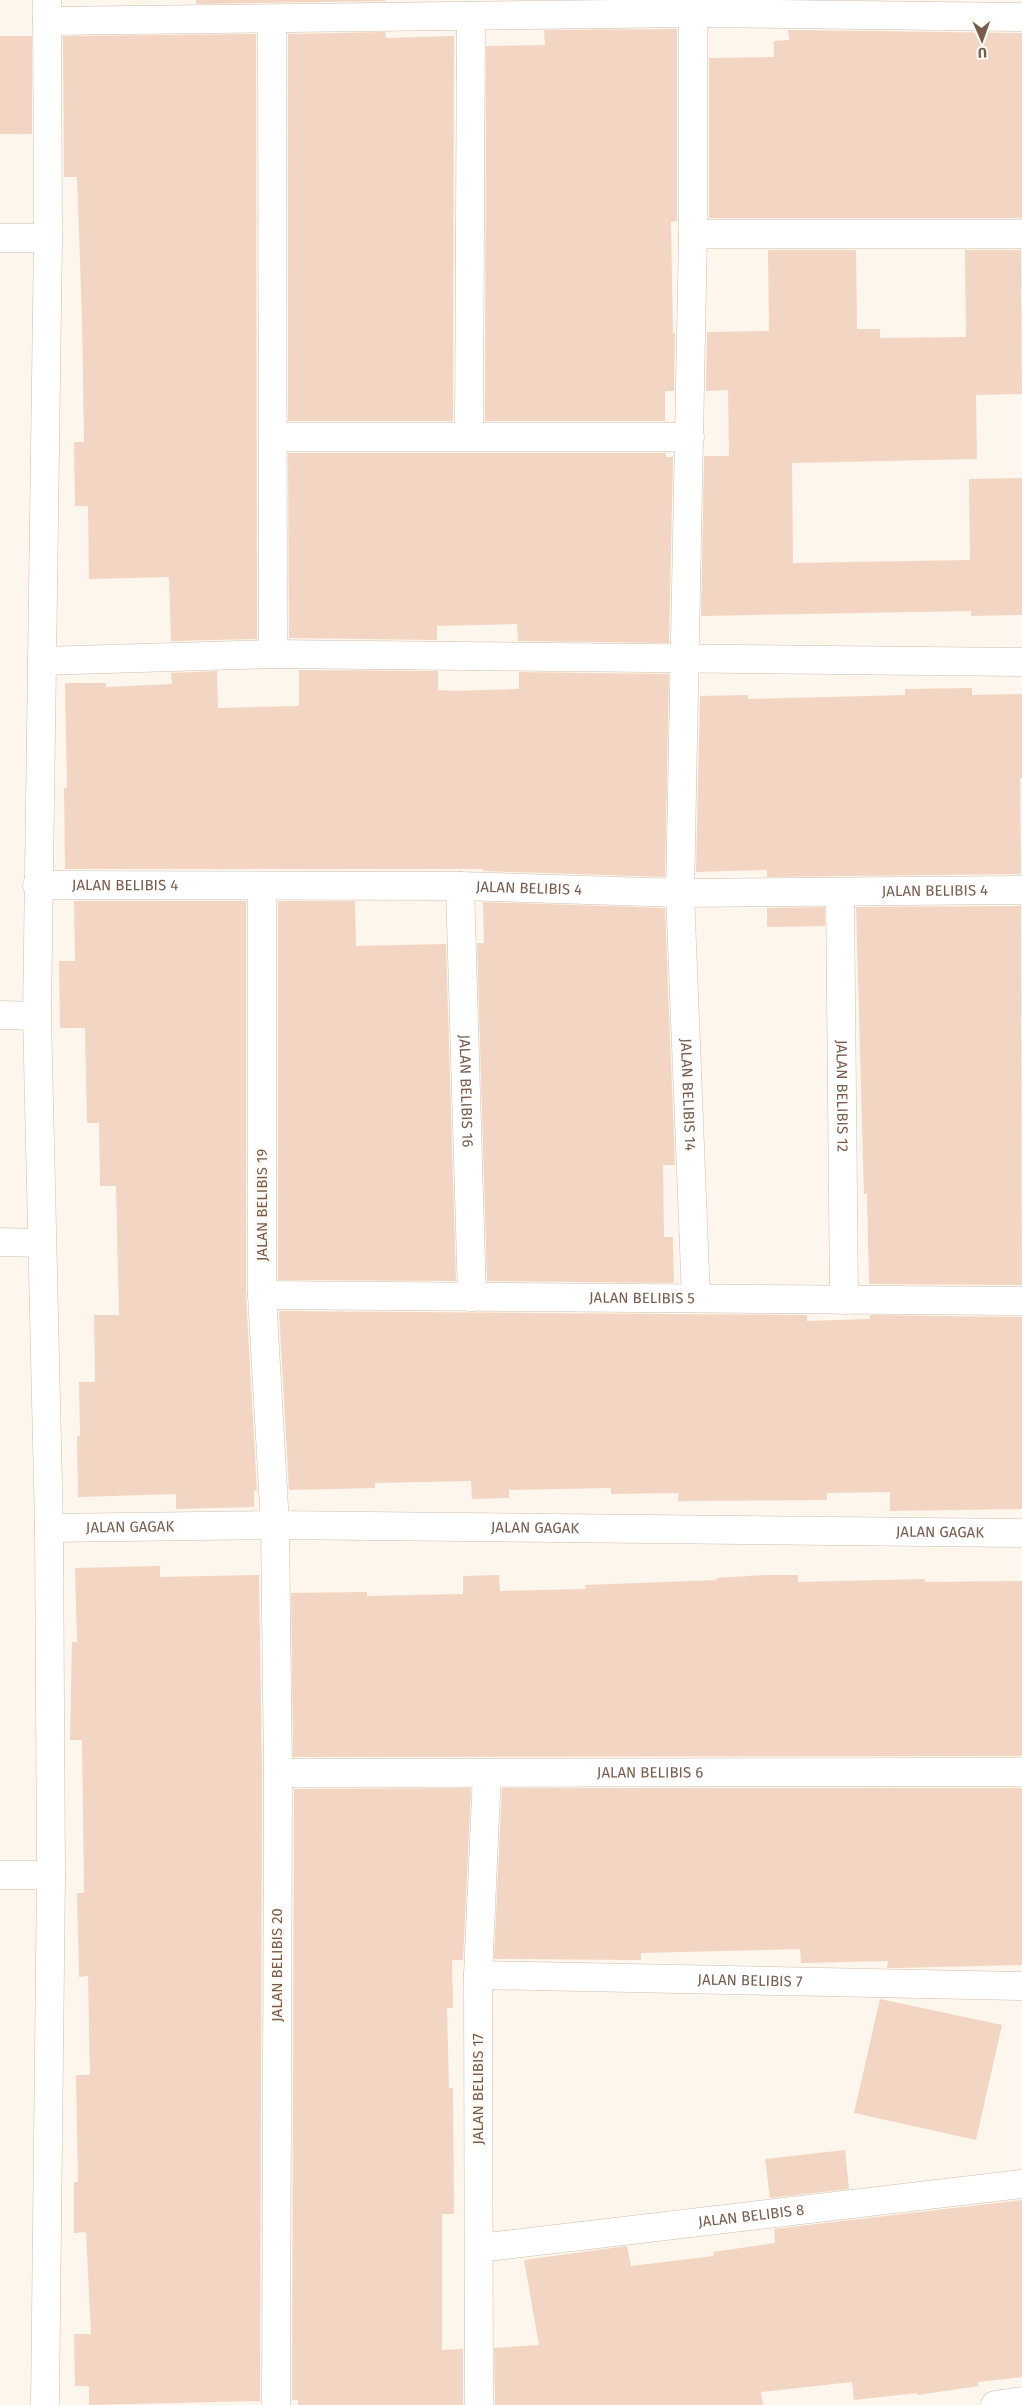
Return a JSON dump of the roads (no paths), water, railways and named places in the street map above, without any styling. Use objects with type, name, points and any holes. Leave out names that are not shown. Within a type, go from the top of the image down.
[{"type":"street","points":[[45,2405],[52,1875],[49,1528],[37,1016],[37,885],[48,238],[47,11],[272,20],[693,13],[1022,17]]},
{"type":"street","name":"JALAN BELIBIS 14","points":[[693,13],[693,234],[680,893],[696,1298]]},
{"type":"street","points":[[468,436],[471,16]]},
{"type":"street","points":[[272,20],[273,654]]},
{"type":"street","points":[[693,234],[1022,234]]},
{"type":"street","points":[[0,238],[48,238]]},
{"type":"street","points":[[274,437],[690,437]]},
{"type":"street","points":[[42,661],[273,654],[1022,662]]},
{"type":"street","name":"JALAN BELIBIS 4","points":[[37,885],[460,886],[680,893],[1022,890]]},
{"type":"street","name":"JALAN BELIBIS 19","points":[[262,886],[262,1294],[275,1525]]},
{"type":"street","name":"JALAN BELIBIS 16","points":[[460,886],[472,1297]]},
{"type":"street","name":"JALAN BELIBIS 12","points":[[840,892],[844,1300]]},
{"type":"street","points":[[0,1014],[37,1016]]},
{"type":"street","points":[[0,1242],[42,1243]]},
{"type":"street","name":"JALAN BELIBIS 5","points":[[262,1294],[1022,1301]]},
{"type":"street","name":"JALAN GAGAK","points":[[49,1528],[275,1525],[1022,1533]]},
{"type":"street","name":"JALAN BELIBIS 20","points":[[275,1525],[278,1773],[276,2405]]},
{"type":"street","name":"JALAN BELIBIS 6","points":[[278,1773],[1022,1772]]},
{"type":"street","name":"JALAN BELIBIS 17","points":[[479,2405],[478,1975],[487,1773]]},
{"type":"street","points":[[0,1875],[52,1875]]},
{"type":"street","name":"JALAN BELIBIS 7","points":[[478,1975],[1022,1986]]},
{"type":"street","name":"JALAN BELIBIS 8","points":[[479,2248],[1022,2184]]},
{"type":"street","points":[[995,2405],[1022,2401]]}]
